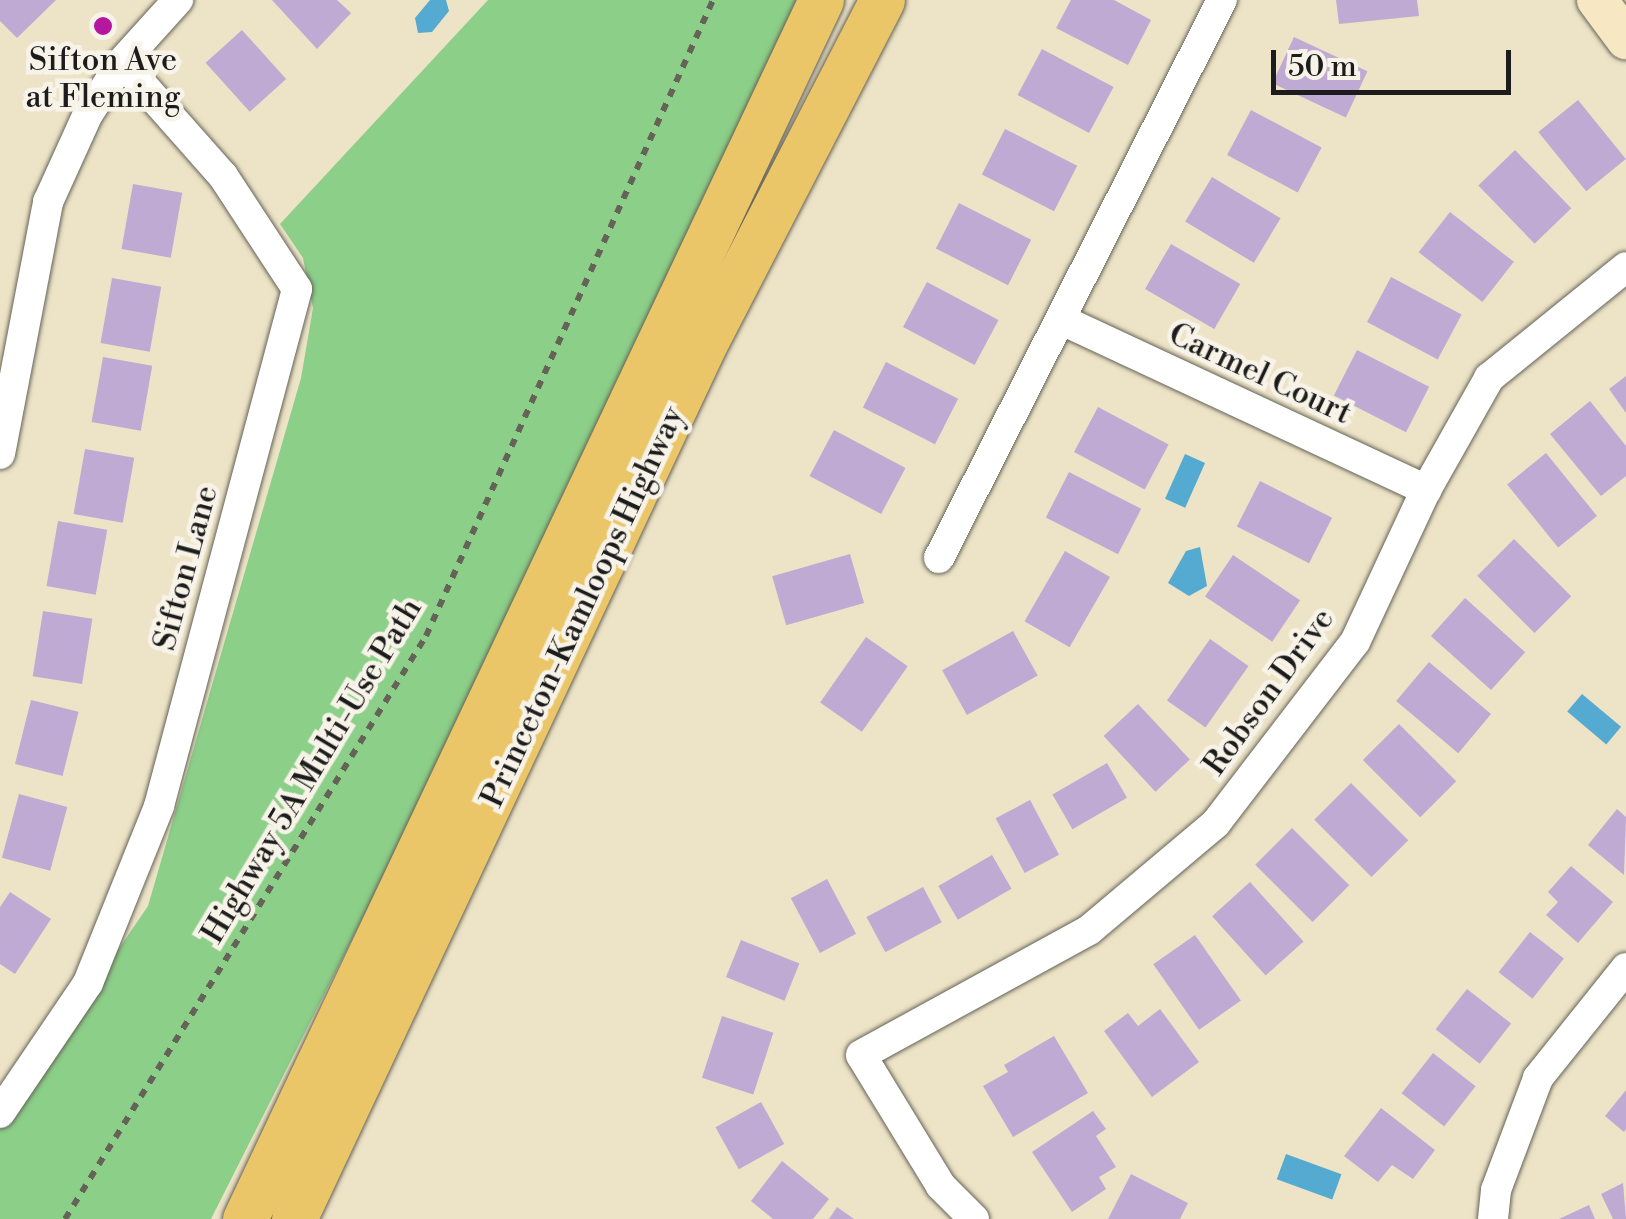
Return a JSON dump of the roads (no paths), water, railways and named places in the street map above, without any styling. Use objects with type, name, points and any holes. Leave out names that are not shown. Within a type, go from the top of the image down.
[{"type":"main road","name":"Princeton-Kamloops Highway","points":[[245,1219],[821,0]]},
{"type":"main road","name":"Princeton-Kamloops Highway","points":[[294,1219],[703,346],[882,0]]},
{"type":"main road","points":[[1596,0],[1626,39]]},
{"type":"street","points":[[0,454],[48,202],[88,114],[122,62],[178,0]]},
{"type":"street","points":[[938,558],[1064,321],[1222,0]]},
{"type":"street","name":"Sifton Lane","points":[[0,1113],[88,983],[159,806],[297,289],[223,176],[122,62]]},
{"type":"street","name":"Robson Drive","points":[[974,1219],[941,1186],[861,1055],[1088,930],[1216,822],[1355,642],[1426,490],[1489,378],[1626,267]]},
{"type":"street","name":"Carmel Court","points":[[1064,321],[1426,490]]},
{"type":"street","points":[[1493,1219],[1496,1190],[1538,1078],[1626,968]]},
{"type":"water","points":[[430,0],[446,0],[449,11],[432,32],[418,33],[415,18]]},
{"type":"water","points":[[1185,454],[1205,463],[1185,508],[1165,499]]},
{"type":"water","points":[[1200,547],[1207,586],[1189,596],[1168,583],[1186,551]]},
{"type":"water","points":[[1582,694],[1621,727],[1606,744],[1567,712]]},
{"type":"water","points":[[1286,1154],[1341,1174],[1332,1200],[1277,1179]]},
{"type":"place","name":"Sifton Ave at Fleming","points":[[103,26]]}]
